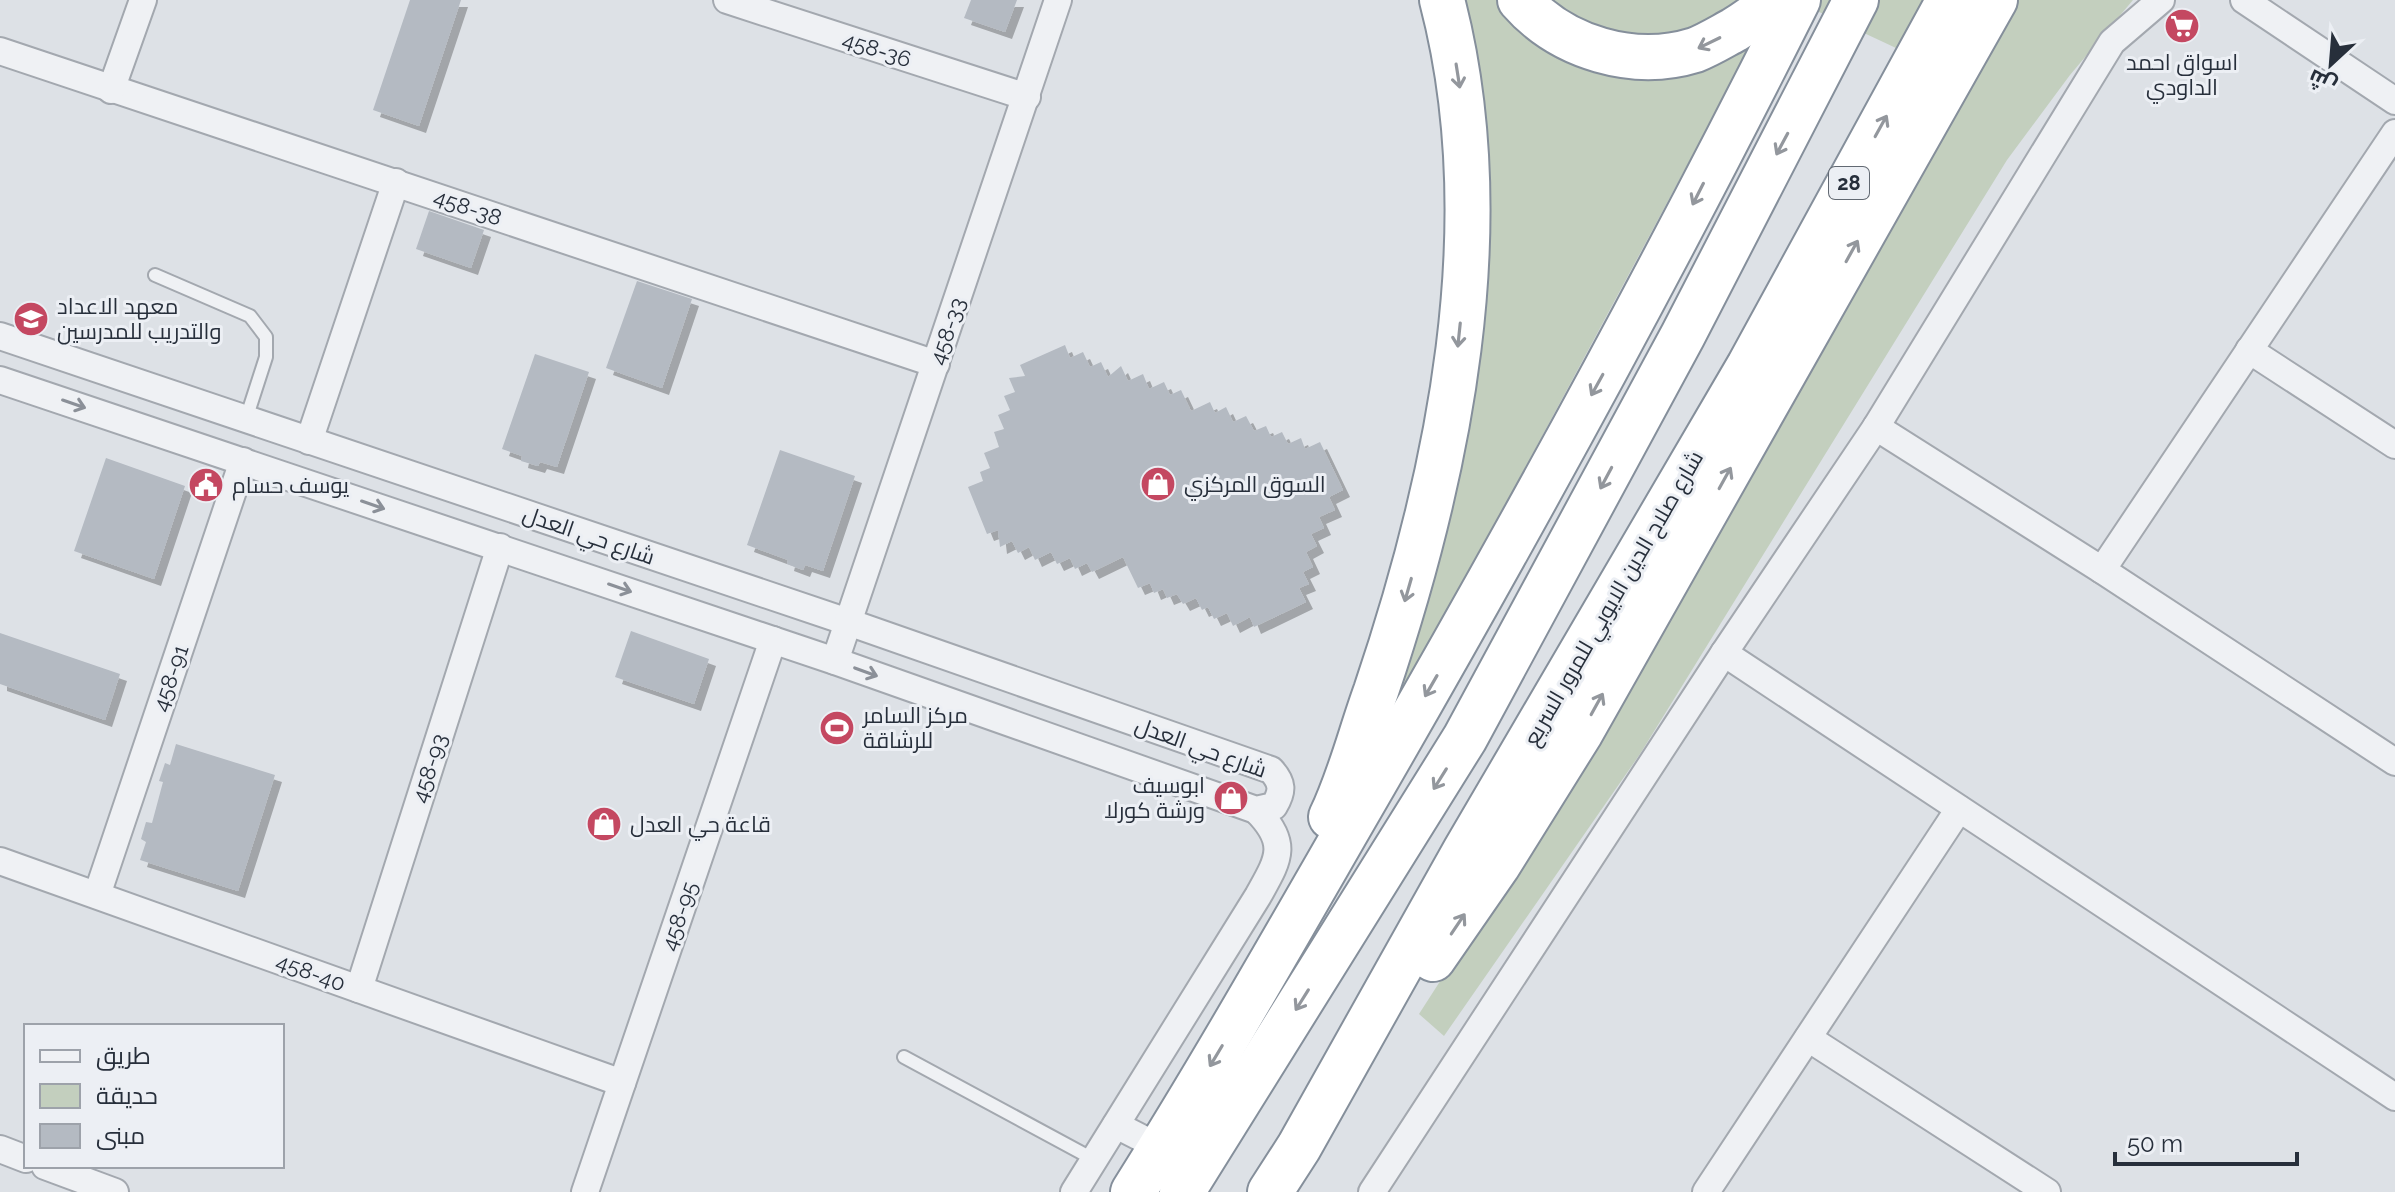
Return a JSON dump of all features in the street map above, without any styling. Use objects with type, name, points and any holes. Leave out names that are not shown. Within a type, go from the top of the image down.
[{"type":"highway","points":[[1248,1002],[1287,907],[1335,809],[1392,643],[1418,554],[1448,414],[1459,340],[1467,249],[1468,164],[1454,49],[1442,0]]},
{"type":"highway","points":[[1520,0],[1544,23],[1577,42],[1618,55],[1658,57],[1698,49],[1744,24],[1773,0]]},
{"type":"highway","points":[[1133,1192],[1248,1002],[1456,643],[1634,316],[1798,0]]},
{"type":"highway","points":[[1182,1192],[1465,738],[1683,335],[1856,0]]},
{"type":"highway","name":"شارع صلاح الدين الايوبي للمرور السريع","points":[[1270,1192],[1299,1147],[1473,837],[1749,366],[1949,0]]},
{"type":"highway","points":[[1299,1147],[1440,949],[1541,798],[1995,0]]},
{"type":"street","points":[[111,90],[143,0]]},
{"type":"street","name":"458-36","points":[[727,0],[1027,97]]},
{"type":"street","name":"458-33","points":[[835,661],[1058,0]]},
{"type":"street","points":[[1372,1192],[1724,653],[1876,427],[2112,42],[2161,0]]},
{"type":"street","points":[[2244,0],[2395,101]]},
{"type":"street","name":"458-38","points":[[0,51],[936,364]]},
{"type":"street","points":[[2102,570],[2395,133]]},
{"type":"street","points":[[309,441],[396,182]]},
{"type":"street","name":"شارع حي العدل","points":[[0,336],[848,622],[1271,770],[1280,780],[1281,794],[1274,806],[1256,810],[835,661],[0,380]]},
{"type":"street","points":[[2249,350],[2395,445]]},
{"type":"street","points":[[1876,427],[2102,570],[2395,762]]},
{"type":"street","name":"458-91","points":[[97,895],[243,461]]},
{"type":"street","name":"458-93","points":[[359,989],[500,547]]},
{"type":"street","name":"458-95","points":[[585,1192],[773,640]]},
{"type":"street","points":[[1724,653],[2395,1097]]},
{"type":"street","points":[[1706,1192],[1959,809]]},
{"type":"street","points":[[1074,1192],[1277,861],[1273,833],[1256,810]]},
{"type":"street","name":"458-40","points":[[0,861],[622,1083]]},
{"type":"street","points":[[1808,1038],[2047,1192]]},
{"type":"street","points":[[1116,1125],[1161,1148]]},
{"type":"street","points":[[0,1149],[24,1158]]},
{"type":"street","points":[[50,1168],[115,1192]]},
{"type":"lane","points":[[155,275],[250,316],[266,337],[266,357],[246,419]]},
{"type":"lane","points":[[904,1057],[1093,1159]]},
{"type":"green space","points":[[1457,0],[1501,0],[1718,61],[1751,46],[1372,754],[1452,484]]},
{"type":"green space","points":[[1546,0],[1741,0],[1700,27],[1660,37],[1598,30]]},
{"type":"green space","points":[[1822,0],[1947,0],[1896,48],[1817,11]]},
{"type":"green space","points":[[2016,0],[2133,0],[2070,75],[2007,160],[1640,754],[1444,1036],[1419,1014],[1500,888]]},
{"type":"building","points":[[410,0],[461,0],[419,126],[373,110]]},
{"type":"building","points":[[971,0],[1017,0],[1005,32],[964,18]]},
{"type":"building","points":[[429,211],[484,230],[471,268],[416,249]]},
{"type":"building","points":[[637,281],[692,299],[662,388],[606,368]]},
{"type":"building","name":"السوق المركزي","points":[[1065,345],[1070,358],[1083,352],[1090,367],[1101,362],[1108,377],[1121,366],[1128,381],[1143,374],[1149,389],[1164,382],[1170,395],[1181,390],[1191,411],[1210,402],[1215,413],[1226,407],[1233,422],[1246,416],[1254,431],[1266,426],[1271,437],[1282,432],[1288,444],[1301,438],[1305,449],[1320,442],[1343,490],[1329,497],[1335,510],[1319,517],[1324,528],[1311,534],[1317,546],[1306,552],[1313,567],[1303,572],[1309,584],[1299,588],[1306,602],[1254,627],[1250,617],[1233,626],[1227,613],[1214,619],[1208,607],[1202,610],[1196,598],[1183,604],[1177,594],[1167,598],[1163,589],[1154,593],[1150,583],[1138,588],[1123,557],[1092,572],[1087,563],[1075,569],[1070,558],[1057,564],[1051,552],[1035,560],[1029,547],[1018,553],[1012,541],[1000,547],[998,530],[987,534],[968,487],[983,481],[980,472],[990,468],[984,453],[999,447],[994,432],[1004,429],[998,415],[1010,410],[1004,396],[1015,392],[1009,378],[1025,376],[1020,365]]},
{"type":"building","points":[[535,354],[589,372],[557,467],[521,461],[522,456],[502,449]]},
{"type":"building","points":[[780,450],[855,476],[823,571],[805,565],[803,570],[787,564],[788,560],[747,545]]},
{"type":"building","points":[[106,458],[185,486],[154,579],[74,551]]},
{"type":"building","points":[[631,631],[709,659],[694,704],[615,677]]},
{"type":"building","points":[[0,633],[120,674],[105,720],[0,684]]},
{"type":"building","points":[[176,744],[275,775],[238,891],[140,860],[146,842],[141,839],[146,822],[152,823],[163,782],[159,781],[165,763],[170,765]]},
{"type":"place","name":"اسواق احمد الداودي","points":[[2182,26]]},
{"type":"place","name":"معهد الاعداد والتدريب للمدرسين","points":[[31,319]]},
{"type":"place","name":"السوق المركزي","points":[[1158,484]]},
{"type":"place","name":"يوسف حسام","points":[[206,485]]},
{"type":"place","name":"مركز السامر للرشاقة","points":[[837,728]]},
{"type":"place","name":"ابوسيف ورشة كورلا","points":[[1231,798]]},
{"type":"place","name":"قاعة حي العدل","points":[[604,824]]}]
